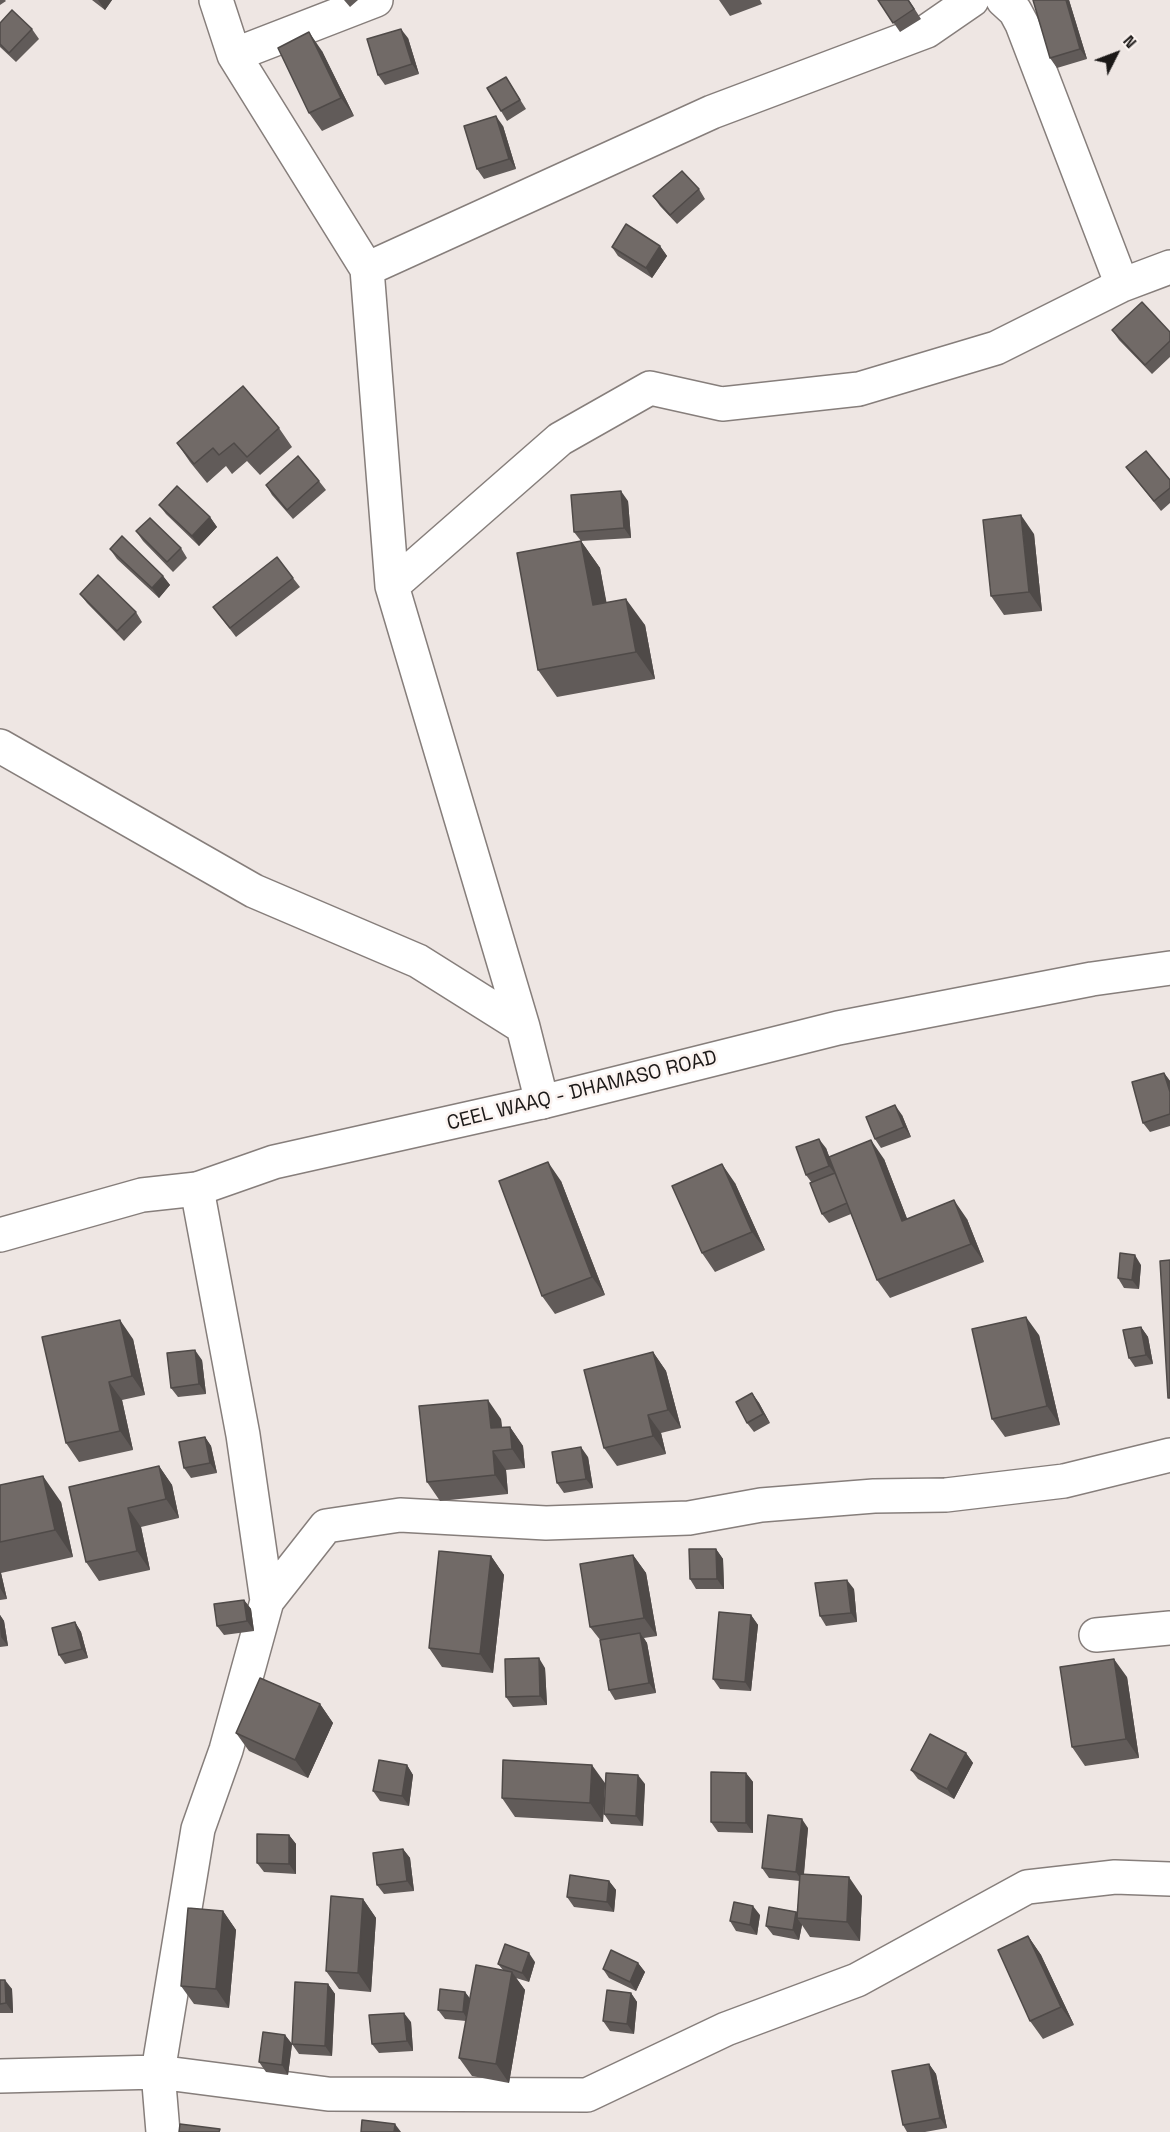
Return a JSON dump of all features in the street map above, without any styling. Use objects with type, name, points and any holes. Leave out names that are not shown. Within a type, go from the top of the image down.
[{"type":"street","points":[[216,0],[234,55],[367,269],[392,586],[523,1027],[542,1102]]},
{"type":"street","points":[[234,55],[376,0]]},
{"type":"street","points":[[367,269],[712,112],[927,31],[972,0]]},
{"type":"street","points":[[1003,0],[1015,11],[1022,24],[1122,285]]},
{"type":"street","points":[[392,586],[560,439],[650,388],[722,404],[859,389],[996,348],[1122,285],[1170,267]]},
{"type":"street","points":[[0,746],[254,891],[418,961],[523,1027]]},
{"type":"street","name":"CEEL WAAQ - DHAMASO ROAD","points":[[0,1236],[142,1195],[197,1189],[274,1162],[542,1102],[838,1028],[1092,979],[1170,968]]},
{"type":"street","points":[[197,1189],[243,1435],[267,1601]]},
{"type":"street","points":[[163,2132],[158,2072],[198,1829],[226,1750],[267,1601],[326,1526],[400,1515],[546,1523],[689,1518],[761,1505],[874,1496],[946,1495],[1064,1480],[1170,1455]]},
{"type":"street","points":[[1096,1635],[1170,1628]]},
{"type":"street","points":[[0,2076],[158,2072],[328,2094],[587,2095],[726,2029],[857,1980],[1027,1887],[1115,1877],[1170,1879]]},
{"type":"building","points":[[878,0],[908,0],[914,9],[893,23]]},
{"type":"building","points":[[1033,0],[1066,0],[1080,49],[1050,58]]},
{"type":"building","points":[[12,10],[32,29],[9,53],[0,44],[0,23]]},
{"type":"building","points":[[401,29],[412,64],[378,75],[367,39]]},
{"type":"building","points":[[309,32],[341,98],[309,113],[278,48]]},
{"type":"building","points":[[506,77],[520,100],[501,111],[487,88]]},
{"type":"building","points":[[496,116],[509,159],[477,169],[464,126]]},
{"type":"building","points":[[682,171],[699,189],[670,215],[653,196]]},
{"type":"building","points":[[626,224],[660,246],[646,268],[612,247]]},
{"type":"building","points":[[1142,302],[1170,332],[1170,341],[1145,365],[1112,330]]},
{"type":"building","points":[[243,386],[279,428],[247,457],[234,443],[219,455],[213,448],[194,464],[177,443]]},
{"type":"building","points":[[1146,451],[1170,480],[1170,488],[1154,501],[1126,467]]},
{"type":"building","points":[[298,456],[319,481],[287,510],[266,485]]},
{"type":"building","points":[[177,486],[210,517],[192,536],[159,505]]},
{"type":"building","points":[[621,491],[624,528],[574,532],[571,495]]},
{"type":"building","points":[[1021,515],[1029,592],[991,596],[983,520]]},
{"type":"building","points":[[150,518],[181,548],[167,562],[136,531]]},
{"type":"building","points":[[122,536],[163,576],[152,588],[110,549]]},
{"type":"building","points":[[581,541],[593,605],[626,599],[636,652],[538,670],[517,553]]},
{"type":"building","points":[[277,557],[293,578],[230,628],[213,607]]},
{"type":"building","points":[[98,575],[136,612],[117,631],[80,594]]},
{"type":"building","points":[[1164,1073],[1170,1092],[1170,1114],[1143,1123],[1132,1082]]},
{"type":"building","points":[[895,1105],[904,1127],[875,1139],[866,1117]]},
{"type":"building","points":[[819,1139],[829,1166],[806,1175],[796,1147]]},
{"type":"building","points":[[871,1140],[902,1221],[954,1200],[971,1244],[877,1280],[829,1157]]},
{"type":"building","points":[[548,1162],[592,1277],[542,1296],[499,1181]]},
{"type":"building","points":[[722,1164],[752,1232],[702,1253],[672,1186]]},
{"type":"building","points":[[835,1173],[847,1203],[822,1214],[810,1183]]},
{"type":"building","points":[[1120,1253],[1135,1255],[1132,1280],[1118,1278]]},
{"type":"building","points":[[1170,1260],[1170,1398],[1168,1398],[1160,1261]]},
{"type":"building","points":[[1026,1317],[1047,1406],[992,1419],[972,1329]]},
{"type":"building","points":[[120,1320],[132,1376],[109,1382],[120,1431],[66,1443],[42,1337]]},
{"type":"building","points":[[1141,1327],[1146,1355],[1129,1358],[1123,1330]]},
{"type":"building","points":[[195,1350],[199,1384],[171,1388],[167,1353]]},
{"type":"building","points":[[653,1352],[668,1410],[648,1415],[653,1436],[604,1448],[584,1370]]},
{"type":"building","points":[[752,1393],[763,1414],[747,1423],[736,1402]]},
{"type":"building","points":[[488,1400],[491,1428],[510,1427],[512,1449],[493,1451],[495,1475],[427,1482],[419,1406]]},
{"type":"building","points":[[205,1437],[210,1463],[184,1468],[179,1442]]},
{"type":"building","points":[[581,1447],[586,1479],[557,1483],[552,1452]]},
{"type":"building","points":[[159,1466],[166,1499],[128,1508],[137,1551],[86,1562],[69,1487]]},
{"type":"building","points":[[43,1476],[55,1530],[0,1542],[0,1485]]},
{"type":"building","points":[[689,1549],[716,1549],[717,1579],[690,1579]]},
{"type":"building","points":[[439,1551],[491,1556],[480,1654],[429,1648]]},
{"type":"building","points":[[633,1555],[644,1618],[590,1627],[580,1564]]},
{"type":"building","points":[[847,1580],[851,1613],[820,1616],[815,1583]]},
{"type":"building","points":[[244,1600],[247,1621],[217,1626],[214,1604]]},
{"type":"building","points":[[719,1612],[751,1615],[745,1682],[713,1679]]},
{"type":"building","points":[[75,1622],[82,1649],[59,1655],[52,1628]]},
{"type":"building","points":[[640,1633],[649,1683],[609,1690],[600,1640]]},
{"type":"building","points":[[539,1658],[540,1696],[506,1697],[505,1659]]},
{"type":"building","points":[[1114,1659],[1126,1739],[1072,1747],[1060,1667]]},
{"type":"building","points":[[260,1678],[320,1704],[295,1760],[236,1733]]},
{"type":"building","points":[[930,1734],[966,1753],[947,1789],[911,1770]]},
{"type":"building","points":[[379,1760],[407,1765],[402,1796],[373,1791]]},
{"type":"building","points":[[503,1760],[592,1765],[590,1803],[502,1798]]},
{"type":"building","points":[[711,1772],[746,1773],[746,1823],[711,1822]]},
{"type":"building","points":[[606,1773],[638,1775],[636,1816],[604,1814]]},
{"type":"building","points":[[768,1815],[802,1819],[796,1872],[762,1868]]},
{"type":"building","points":[[257,1834],[289,1835],[289,1864],[257,1863]]},
{"type":"building","points":[[403,1849],[407,1881],[377,1885],[373,1853]]},
{"type":"building","points":[[800,1874],[849,1877],[847,1922],[797,1918]]},
{"type":"building","points":[[570,1875],[609,1881],[607,1902],[567,1897]]},
{"type":"building","points":[[331,1896],[363,1899],[358,1973],[326,1971]]},
{"type":"building","points":[[734,1902],[753,1906],[750,1925],[730,1921]]},
{"type":"building","points":[[769,1907],[796,1912],[793,1930],[766,1926]]},
{"type":"building","points":[[188,1908],[223,1911],[216,1989],[181,1986]]},
{"type":"building","points":[[1028,1936],[1061,2007],[1030,2021],[998,1950]]},
{"type":"building","points":[[505,1944],[529,1953],[522,1973],[498,1964]]},
{"type":"building","points":[[611,1950],[638,1963],[630,1982],[603,1969]]},
{"type":"building","points":[[476,1965],[512,1972],[496,2064],[459,2058]]},
{"type":"building","points":[[0,1980],[5,1980],[6,2003],[0,2004]]},
{"type":"building","points":[[295,1982],[328,1984],[325,2046],[292,2044]]},
{"type":"building","points":[[440,1989],[465,1992],[463,2012],[438,2010]]},
{"type":"building","points":[[607,1990],[631,1993],[627,2024],[603,2021]]},
{"type":"building","points":[[404,2013],[407,2041],[372,2044],[369,2015]]},
{"type":"building","points":[[263,2032],[285,2035],[282,2065],[259,2062]]},
{"type":"building","points":[[929,2064],[940,2118],[903,2125],[892,2071]]},
{"type":"building","points":[[362,2120],[395,2124],[394,2132],[361,2132]]},
{"type":"building","points":[[180,2124],[220,2129],[219,2132],[179,2132]]}]
